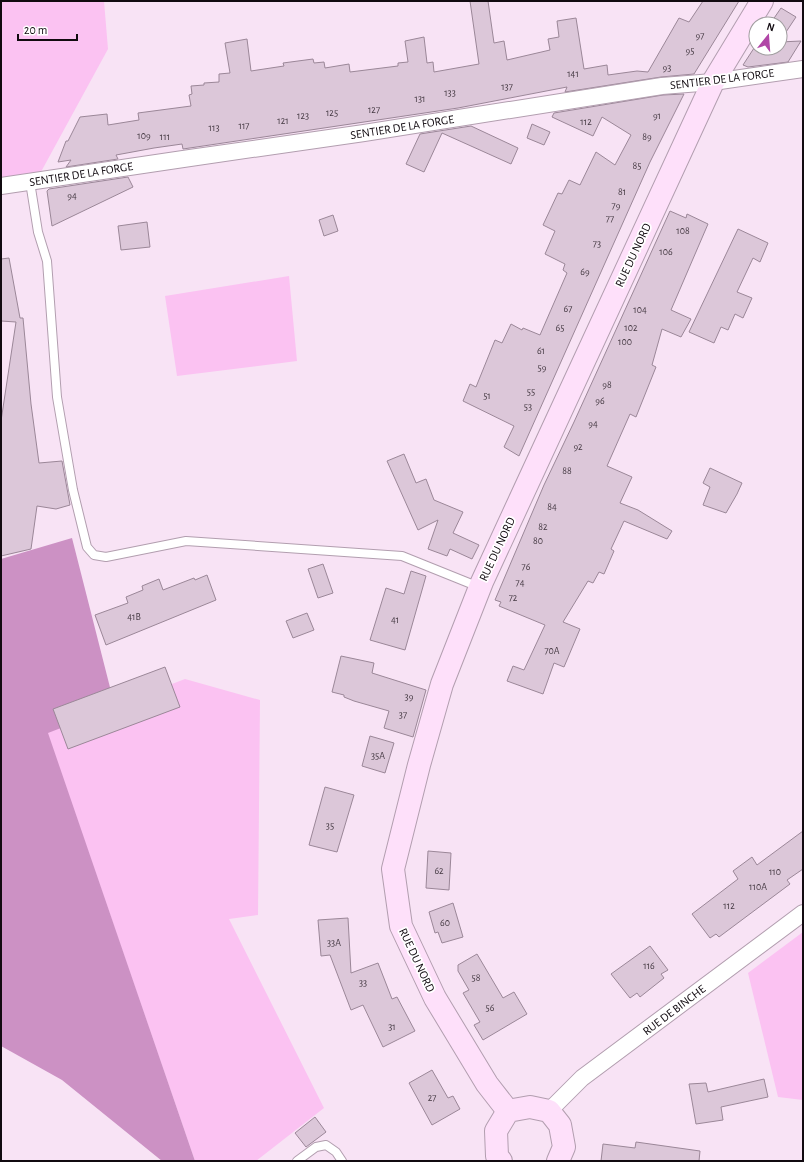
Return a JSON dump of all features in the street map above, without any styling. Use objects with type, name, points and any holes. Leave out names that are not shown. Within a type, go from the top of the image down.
[{"type":"street","name":"RUE DU NORD","points":[[508,1111],[486,1084],[432,991],[401,926],[393,869],[419,765],[442,684],[480,587],[713,82],[762,1]]},
{"type":"street","name":"SENTIER DE LA FORGE","points":[[1,186],[364,133],[662,86],[713,82],[803,69]]},
{"type":"street","name":"RUE DE BINCHE","points":[[549,1111],[582,1078],[803,913]]},
{"type":"street","points":[[495,1159],[496,1131],[508,1111],[530,1107],[549,1111],[560,1125],[564,1147],[558,1161]]},
{"type":"lane","points":[[30,182],[38,232],[47,262],[57,396],[73,490],[87,547],[94,555],[106,557],[186,541],[402,556],[480,587]]},
{"type":"lane","points":[[297,1161],[316,1147],[326,1145],[336,1152],[342,1161]]},
{"type":"shaded area","points":[[1,1],[104,1],[108,49],[36,181],[1,186]]},
{"type":"shaded area","points":[[289,276],[297,361],[177,376],[165,296]]},
{"type":"shaded area","points":[[72,538],[115,707],[48,733],[195,1161],[162,1161],[62,1080],[1,1046],[1,559]]},
{"type":"shaded area","points":[[185,679],[260,700],[258,915],[229,919],[324,1108],[256,1161],[195,1161],[47,732]]},
{"type":"shaded area","points":[[803,932],[803,1100],[778,1097],[748,973]]},
{"type":"building","points":[[470,1],[488,1],[494,43],[504,41],[507,60],[550,50],[548,39],[559,37],[557,21],[576,18],[584,69],[607,65],[608,75],[637,71],[648,72],[679,18],[689,22],[703,1],[739,1],[694,74],[661,77],[565,92],[567,87],[458,108],[183,149],[182,144],[154,148],[116,155],[118,159],[66,167],[71,160],[58,162],[66,141],[68,141],[80,117],[107,114],[108,125],[139,120],[138,113],[191,106],[189,95],[192,94],[191,86],[219,82],[219,74],[230,73],[225,43],[247,39],[251,71],[284,66],[283,63],[313,59],[314,63],[324,62],[325,68],[349,64],[350,72],[398,66],[398,63],[408,62],[405,41],[424,37],[427,63],[433,62],[434,72],[479,64]]},
{"type":"building","points":[[781,8],[796,17],[788,29],[788,16],[776,16]]},
{"type":"building","points":[[801,41],[788,62],[748,67],[743,65],[749,56],[788,56],[788,42]]},
{"type":"building","points":[[684,94],[650,162],[519,456],[504,447],[514,426],[463,401],[470,384],[476,387],[495,340],[502,343],[511,324],[522,330],[523,328],[540,335],[567,273],[563,270],[565,264],[545,254],[555,231],[543,225],[558,193],[562,194],[569,180],[580,185],[596,152],[615,165],[631,135],[602,117],[593,136],[552,117],[554,113],[663,95]]},
{"type":"building","points":[[532,124],[550,132],[544,145],[527,138]]},
{"type":"building","points":[[471,126],[518,148],[511,164],[442,133],[424,172],[406,164],[420,134]]},
{"type":"building","points":[[128,177],[133,187],[52,226],[47,191],[49,189]]},
{"type":"building","points":[[670,211],[686,218],[687,214],[708,224],[671,310],[691,319],[681,337],[662,329],[652,365],[656,367],[636,417],[630,414],[607,466],[632,477],[620,503],[638,510],[672,531],[667,539],[624,521],[611,549],[614,551],[604,574],[599,572],[593,583],[588,581],[563,622],[580,629],[564,667],[554,663],[543,694],[507,681],[513,666],[524,670],[545,625],[499,606],[501,602],[495,600],[544,485]]},
{"type":"building","points":[[333,215],[338,231],[324,236],[319,220]]},
{"type":"building","points":[[147,222],[150,247],[121,250],[118,226]]},
{"type":"building","points":[[738,229],[768,243],[760,262],[753,258],[737,292],[752,298],[743,318],[735,314],[728,330],[721,327],[714,343],[689,332]]},
{"type":"building","points":[[9,258],[20,318],[23,318],[31,404],[39,463],[62,461],[70,505],[56,509],[37,506],[31,549],[1,556],[1,421],[16,322],[1,321],[1,259]]},
{"type":"building","points":[[404,454],[416,483],[426,479],[434,500],[463,512],[453,533],[479,545],[472,559],[450,549],[447,556],[428,549],[438,520],[418,530],[387,461]]},
{"type":"building","points":[[710,468],[742,483],[726,513],[703,505],[710,487],[703,483]]},
{"type":"building","points":[[323,564],[333,593],[318,598],[308,569]]},
{"type":"building","points":[[411,571],[426,576],[405,650],[370,640],[386,588],[404,594]]},
{"type":"building","points":[[207,575],[216,600],[106,645],[95,615],[128,603],[126,597],[143,590],[142,586],[159,579],[163,590],[194,578],[195,580]]},
{"type":"building","points":[[307,613],[314,630],[293,638],[286,621]]},
{"type":"building","points":[[341,656],[374,663],[372,673],[426,690],[413,737],[384,728],[389,711],[354,701],[344,697],[344,695],[332,692]]},
{"type":"building","points":[[165,667],[180,707],[68,749],[53,709]]},
{"type":"building","points":[[370,736],[394,743],[385,773],[362,766]]},
{"type":"building","points":[[325,787],[354,795],[337,852],[309,845]]},
{"type":"building","points":[[803,831],[803,869],[787,880],[790,884],[719,937],[716,934],[710,938],[692,914],[738,879],[733,871],[752,857],[757,865]]},
{"type":"building","points":[[428,851],[451,853],[449,890],[426,888]]},
{"type":"building","points":[[453,903],[463,937],[442,943],[438,932],[435,933],[429,912]]},
{"type":"building","points":[[348,918],[351,973],[378,963],[392,999],[397,997],[415,1031],[383,1047],[363,1005],[351,1010],[330,955],[321,956],[318,920]]},
{"type":"building","points":[[650,946],[668,970],[661,974],[664,978],[640,997],[637,993],[630,998],[611,974]]},
{"type":"building","points":[[477,954],[503,998],[514,992],[527,1014],[483,1040],[474,1025],[480,1022],[463,993],[469,990],[458,971],[458,965]]},
{"type":"building","points":[[432,1070],[448,1098],[453,1096],[460,1109],[432,1125],[409,1083]]},
{"type":"building","points":[[764,1079],[768,1097],[721,1107],[723,1120],[696,1124],[689,1084],[706,1083],[708,1092]]},
{"type":"building","points":[[315,1117],[326,1132],[306,1147],[295,1133]]},
{"type":"building","points":[[636,1142],[700,1151],[699,1161],[601,1161],[603,1144],[635,1148]]}]
